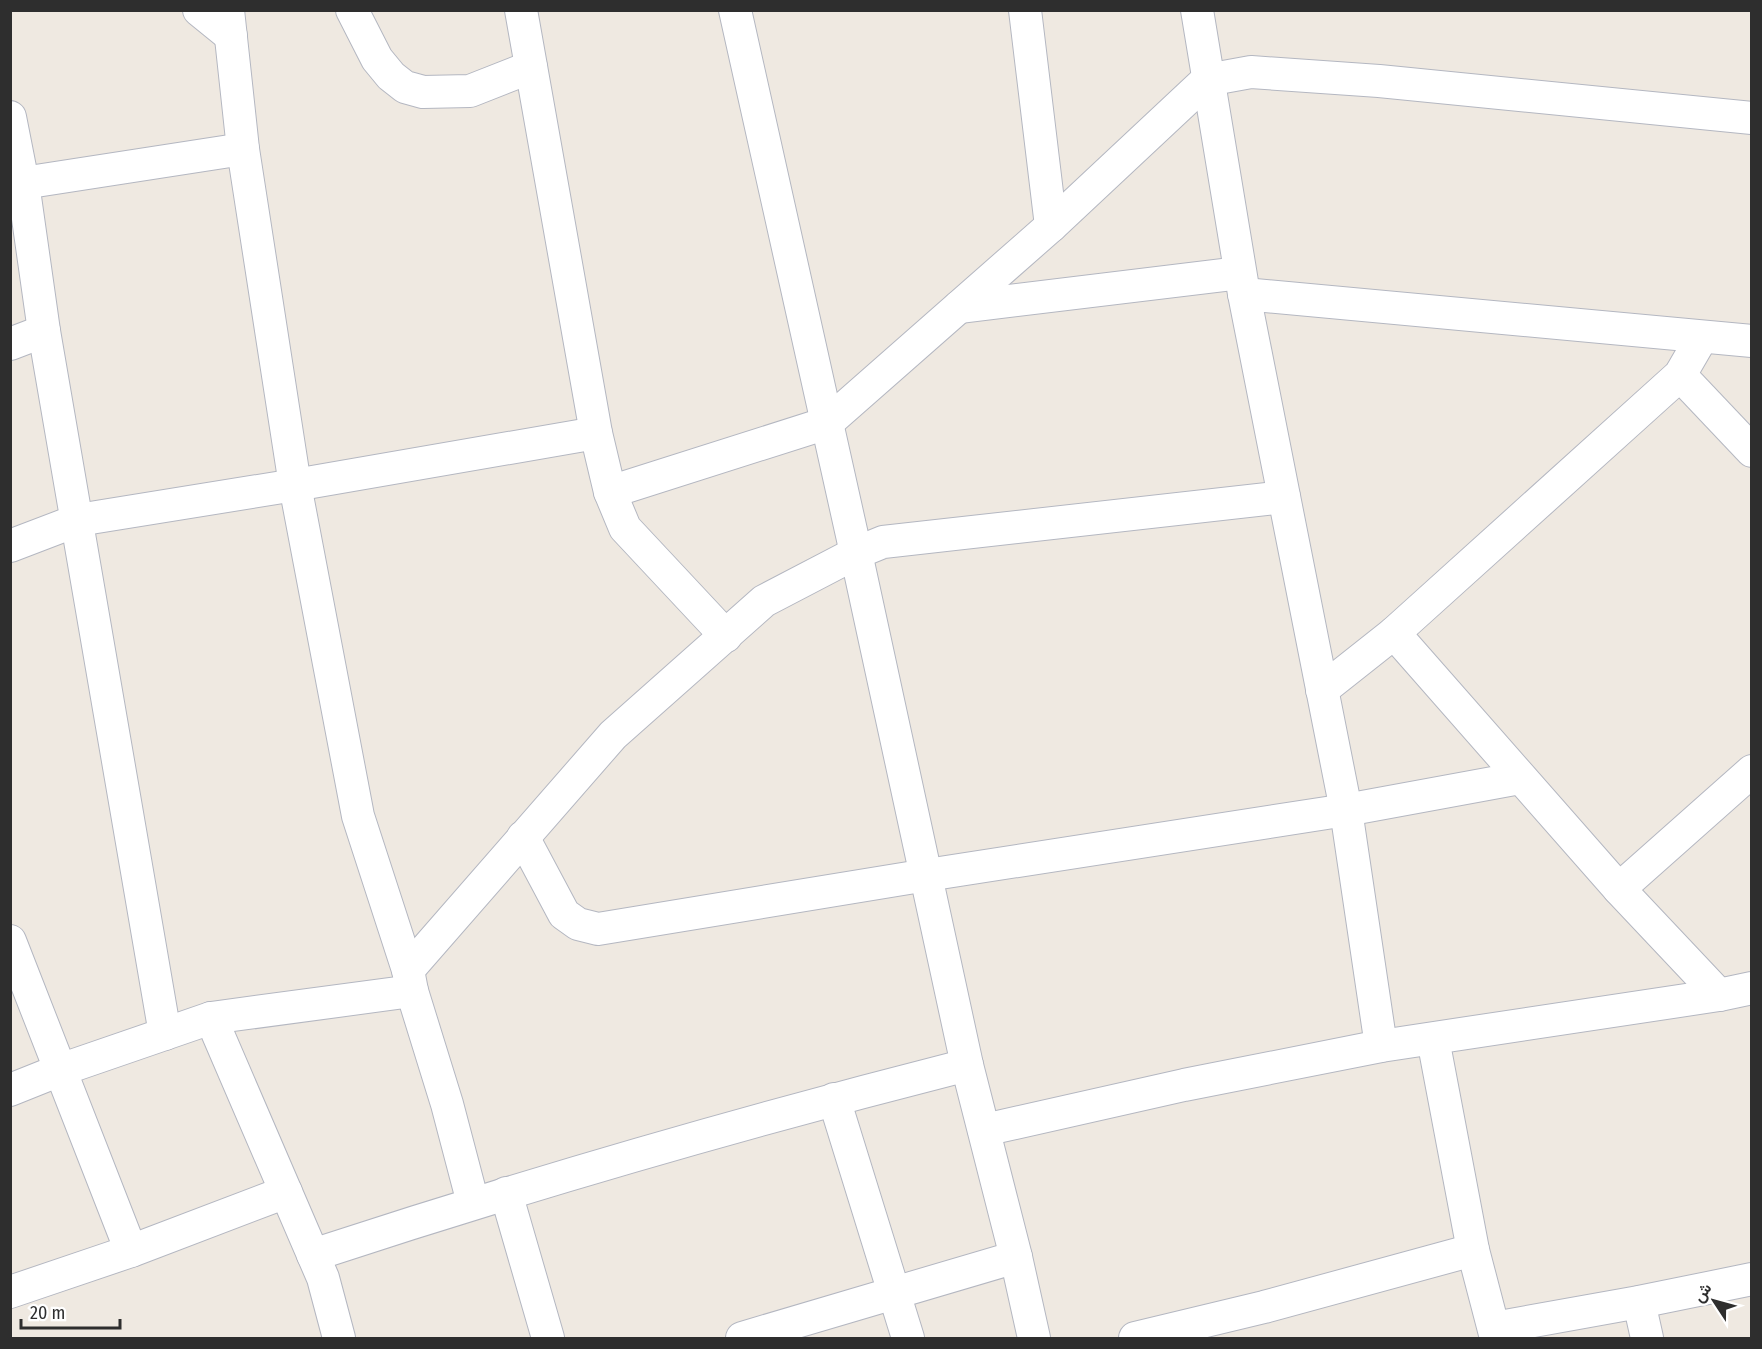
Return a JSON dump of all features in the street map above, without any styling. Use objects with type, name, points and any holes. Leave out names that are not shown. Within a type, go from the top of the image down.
[{"type":"street","points":[[199,10],[229,23],[243,149],[294,485],[358,816],[447,1104],[473,1203]]},
{"type":"street","points":[[352,10],[377,58],[391,76],[405,87],[423,92],[470,91],[531,67]]},
{"type":"street","points":[[520,10],[596,433],[610,492],[625,528],[726,636]]},
{"type":"street","points":[[735,10],[967,1065],[1016,1257],[1034,1338]]},
{"type":"street","points":[[1025,10],[1051,226]]},
{"type":"street","points":[[1197,10],[1242,284],[1346,810],[1381,1046]]},
{"type":"street","points":[[610,492],[827,423],[1051,226],[1208,80],[1251,72],[1378,81],[1752,118]]},
{"type":"street","points":[[10,117],[23,183],[44,331],[165,1034]]},
{"type":"street","points":[[23,183],[243,149]]},
{"type":"street","points":[[959,307],[1242,284],[1752,341]]},
{"type":"street","points":[[10,344],[44,331]]},
{"type":"street","points":[[1322,690],[1394,633],[1680,375],[1702,336]]},
{"type":"street","points":[[1680,375],[1752,451]]},
{"type":"street","points":[[10,546],[78,520],[596,433]]},
{"type":"street","points":[[10,1090],[60,1070],[211,1018],[410,980],[523,837],[613,735],[764,601],[856,553],[883,542],[1284,497]]},
{"type":"street","points":[[1394,633],[1619,889],[1719,995]]},
{"type":"street","points":[[1619,889],[1752,771]]},
{"type":"street","points":[[523,837],[564,914],[578,924],[598,929],[1346,810],[1520,778]]},
{"type":"street","points":[[10,940],[131,1251]]},
{"type":"street","points":[[984,1130],[1184,1085],[1381,1046],[1719,995],[1752,988]]},
{"type":"street","points":[[211,1018],[323,1278],[339,1338]]},
{"type":"street","points":[[1432,1039],[1473,1250],[1495,1333],[1752,1279]]},
{"type":"street","points":[[313,1255],[506,1193],[834,1099],[967,1065]]},
{"type":"street","points":[[834,1099],[908,1338]]},
{"type":"street","points":[[10,1292],[131,1251],[286,1192]]},
{"type":"street","points":[[506,1193],[548,1338]]},
{"type":"street","points":[[1135,1338],[1228,1327],[1473,1250]]},
{"type":"street","points":[[742,1338],[1016,1257]]},
{"type":"street","points":[[1639,1302],[1647,1338]]}]
